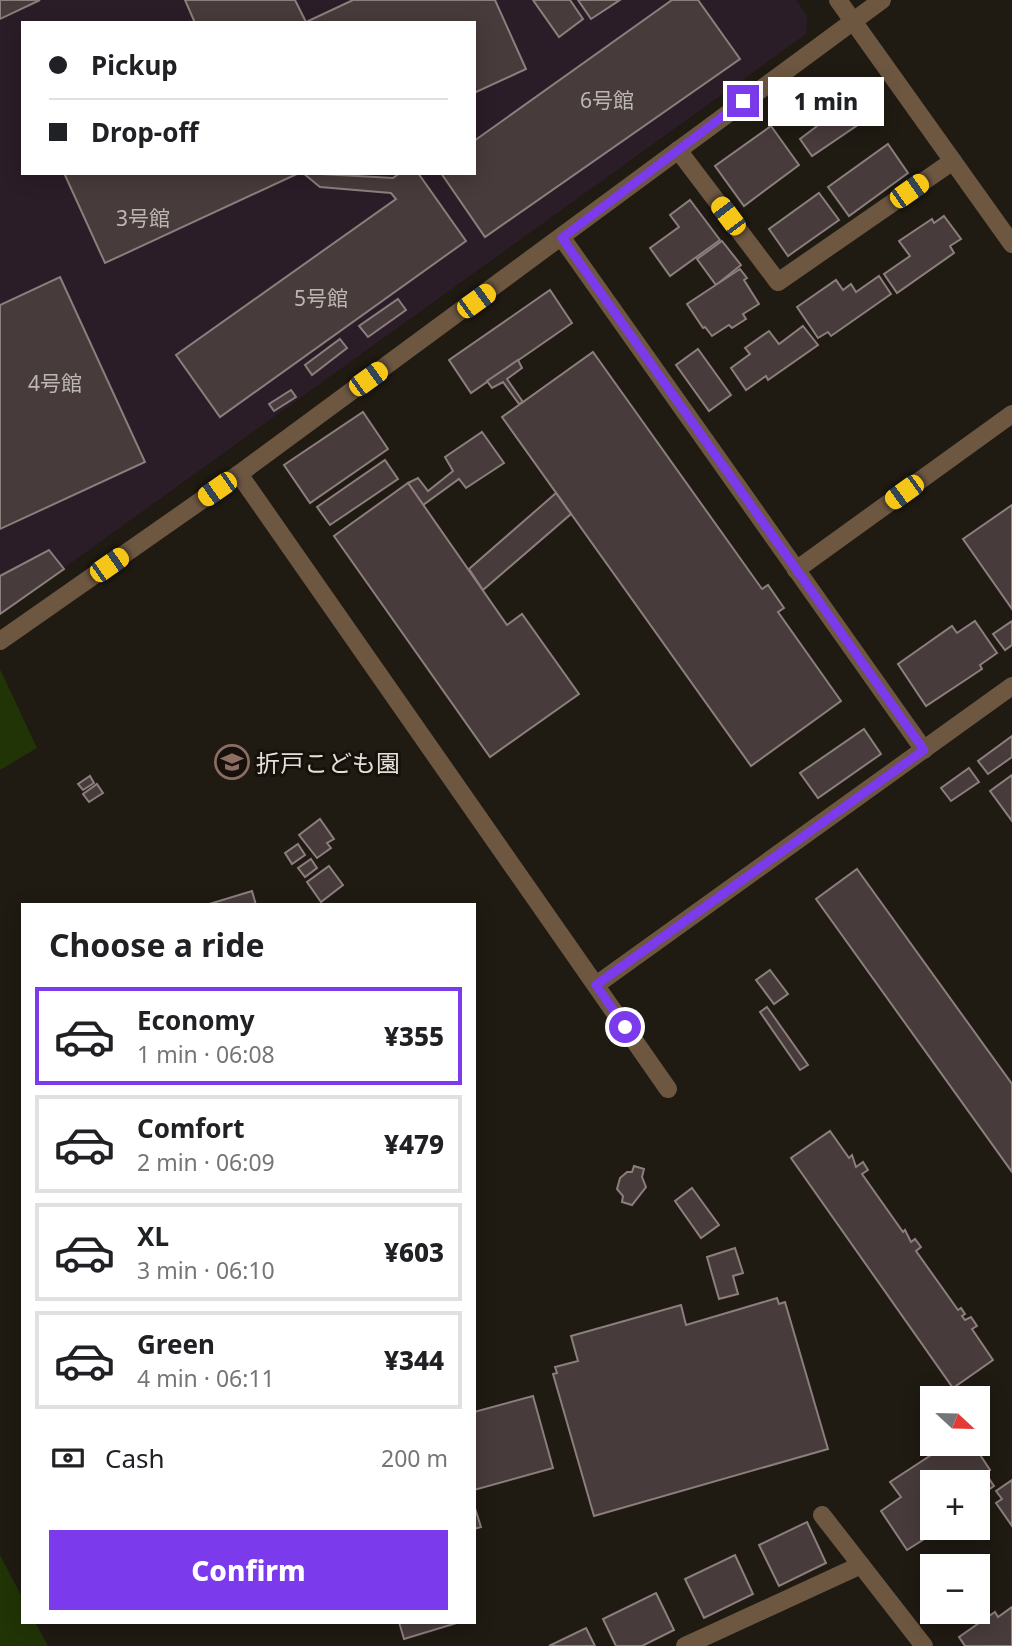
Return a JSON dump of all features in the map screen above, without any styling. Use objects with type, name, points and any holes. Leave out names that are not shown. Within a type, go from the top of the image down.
[{"type":"street","points":[[838,0],[1012,244]]},
{"type":"street","points":[[0,641],[239,474],[882,0]]},
{"type":"street","points":[[678,150],[778,282],[953,161]]},
{"type":"street","points":[[562,238],[924,750]]},
{"type":"street","points":[[796,570],[1012,414]]},
{"type":"street","points":[[239,474],[668,1089]]},
{"type":"street","points":[[596,985],[1012,686]]},
{"type":"street","points":[[822,1515],[924,1646]]},
{"type":"street","points":[[685,1646],[861,1565]]},
{"type":"shaded area","points":[[0,0],[796,0],[807,16],[806,34],[0,614]]},
{"type":"green space","points":[[0,669],[37,748],[0,770]]},
{"type":"green space","points":[[0,1555],[21,1595],[21,1624],[36,1624],[48,1646],[0,1646]]},
{"type":"building","points":[[0,0],[40,0],[0,19]]},
{"type":"building","points":[[185,0],[295,0],[306,21],[194,21]]},
{"type":"building","points":[[353,0],[495,0],[526,69],[476,92],[476,21],[308,21]]},
{"type":"building","points":[[533,0],[570,0],[583,19],[559,37]]},
{"type":"building","points":[[578,0],[620,0],[591,19]]},
{"type":"building","points":[[672,0],[698,0],[740,59],[485,237],[442,175],[476,175],[476,140]]},
{"type":"building","points":[[852,82],[874,114],[812,156],[800,139],[825,120],[816,106]]},
{"type":"building","points":[[771,126],[799,165],[744,206],[715,166]]},
{"type":"building","points":[[888,144],[908,173],[849,216],[828,187]]},
{"type":"building","points":[[65,175],[295,175],[105,263]]},
{"type":"building","points":[[305,175],[393,178],[397,175],[419,175],[466,241],[220,417],[176,355],[396,199],[391,193],[320,187]]},
{"type":"building","points":[[819,193],[839,220],[788,256],[769,229]]},
{"type":"building","points":[[690,200],[720,240],[670,276],[650,248],[679,227],[670,215]]},
{"type":"building","points":[[944,216],[961,239],[950,246],[954,253],[897,293],[884,274],[910,256],[899,241],[932,219],[934,223]]},
{"type":"building","points":[[722,241],[741,265],[716,285],[697,259]]},
{"type":"building","points":[[740,269],[759,304],[743,314],[746,319],[732,328],[729,325],[712,336],[703,328],[687,304]]},
{"type":"building","points":[[879,276],[891,294],[831,336],[828,332],[818,338],[797,307],[836,280],[843,290],[851,284],[856,292]]},
{"type":"building","points":[[60,277],[145,462],[0,529],[0,305]]},
{"type":"building","points":[[550,290],[572,323],[471,393],[449,360]]},
{"type":"building","points":[[398,299],[406,310],[368,337],[359,326]]},
{"type":"building","points":[[803,326],[818,345],[768,380],[766,376],[746,390],[731,368],[750,354],[745,348],[769,331],[779,344]]},
{"type":"building","points":[[340,339],[347,348],[312,375],[305,365]]},
{"type":"building","points":[[698,349],[731,395],[709,411],[676,365]]},
{"type":"building","points":[[593,352],[762,589],[768,585],[784,608],[778,612],[841,701],[751,766],[502,417]]},
{"type":"building","points":[[518,360],[522,368],[507,379],[523,402],[519,404],[503,382],[492,388],[487,381]]},
{"type":"building","points":[[291,390],[296,397],[274,411],[269,404]]},
{"type":"building","points":[[363,412],[388,449],[310,503],[284,465]]},
{"type":"building","points":[[482,432],[504,463],[466,488],[459,479],[423,505],[408,483],[418,478],[428,491],[453,471],[445,457]]},
{"type":"building","points":[[385,460],[398,479],[330,525],[317,507]]},
{"type":"building","points":[[408,483],[507,625],[522,614],[579,694],[490,757],[334,536]]},
{"type":"building","points":[[556,493],[571,514],[483,590],[469,569]]},
{"type":"building","points":[[1012,505],[1012,609],[963,539]]},
{"type":"building","points":[[49,550],[64,569],[0,614],[0,576]]},
{"type":"building","points":[[975,621],[997,653],[980,665],[982,669],[926,706],[898,664],[952,626],[957,633]]},
{"type":"building","points":[[1012,621],[1012,645],[1005,650],[993,634]]},
{"type":"building","points":[[864,729],[881,754],[818,798],[800,773]]},
{"type":"building","points":[[1012,736],[1012,757],[988,774],[978,761]]},
{"type":"building","points":[[969,768],[979,782],[951,801],[941,788]]},
{"type":"building","points":[[1012,775],[1012,821],[990,791]]},
{"type":"building","points":[[90,776],[94,783],[83,790],[78,784]]},
{"type":"building","points":[[97,784],[103,793],[89,802],[83,794]]},
{"type":"building","points":[[320,819],[334,839],[327,843],[331,848],[317,858],[299,835]]},
{"type":"building","points":[[298,844],[305,855],[292,864],[285,853]]},
{"type":"building","points":[[311,859],[317,868],[305,877],[298,868]]},
{"type":"building","points":[[329,866],[343,885],[321,902],[307,882]]},
{"type":"building","points":[[857,869],[1012,1084],[1012,1172],[816,899]]},
{"type":"building","points":[[252,891],[255,903],[213,903]]},
{"type":"building","points":[[770,970],[788,994],[774,1004],[756,980]]},
{"type":"building","points":[[767,1007],[808,1065],[800,1070],[760,1012]]},
{"type":"building","points":[[830,1131],[849,1158],[852,1155],[856,1167],[863,1162],[868,1170],[862,1174],[903,1232],[905,1230],[911,1242],[915,1239],[921,1247],[916,1251],[958,1310],[961,1308],[965,1320],[971,1317],[977,1326],[972,1329],[993,1360],[956,1386],[952,1386],[791,1158]]},
{"type":"building","points":[[634,1166],[644,1169],[642,1177],[646,1187],[632,1205],[622,1202],[623,1196],[617,1189],[620,1178],[627,1172],[632,1172]]},
{"type":"building","points":[[692,1188],[719,1225],[701,1238],[675,1201]]},
{"type":"building","points":[[735,1248],[743,1273],[733,1276],[738,1294],[719,1299],[707,1257]]},
{"type":"building","points":[[777,1298],[779,1304],[785,1302],[828,1449],[594,1516],[553,1374],[557,1373],[555,1367],[578,1361],[571,1336],[681,1305],[686,1325]]},
{"type":"building","points":[[533,1396],[553,1468],[476,1489],[476,1411]]},
{"type":"building","points":[[930,1456],[981,1456],[990,1470],[920,1470],[920,1540],[923,1540],[907,1550],[881,1511],[901,1497],[890,1482]]},
{"type":"building","points":[[1012,1480],[1012,1526],[996,1503],[1002,1499],[996,1491]]},
{"type":"building","points":[[476,1511],[481,1527],[476,1528]]},
{"type":"building","points":[[807,1522],[826,1563],[779,1586],[759,1545]]},
{"type":"building","points":[[735,1555],[753,1594],[704,1618],[685,1579]]},
{"type":"building","points":[[656,1593],[674,1630],[642,1646],[616,1646],[603,1619]]},
{"type":"building","points":[[1012,1607],[1012,1646],[965,1646],[959,1637],[978,1624],[990,1624],[990,1615],[995,1612],[998,1617]]},
{"type":"building","points":[[400,1624],[453,1624],[404,1639]]},
{"type":"building","points":[[586,1628],[595,1646],[549,1646]]},
{"type":"place","name":"折戸こども園","points":[[232,762]]},
{"type":"route","points":[[625,1027],[596,985],[924,750],[562,238],[743,101]]}]
